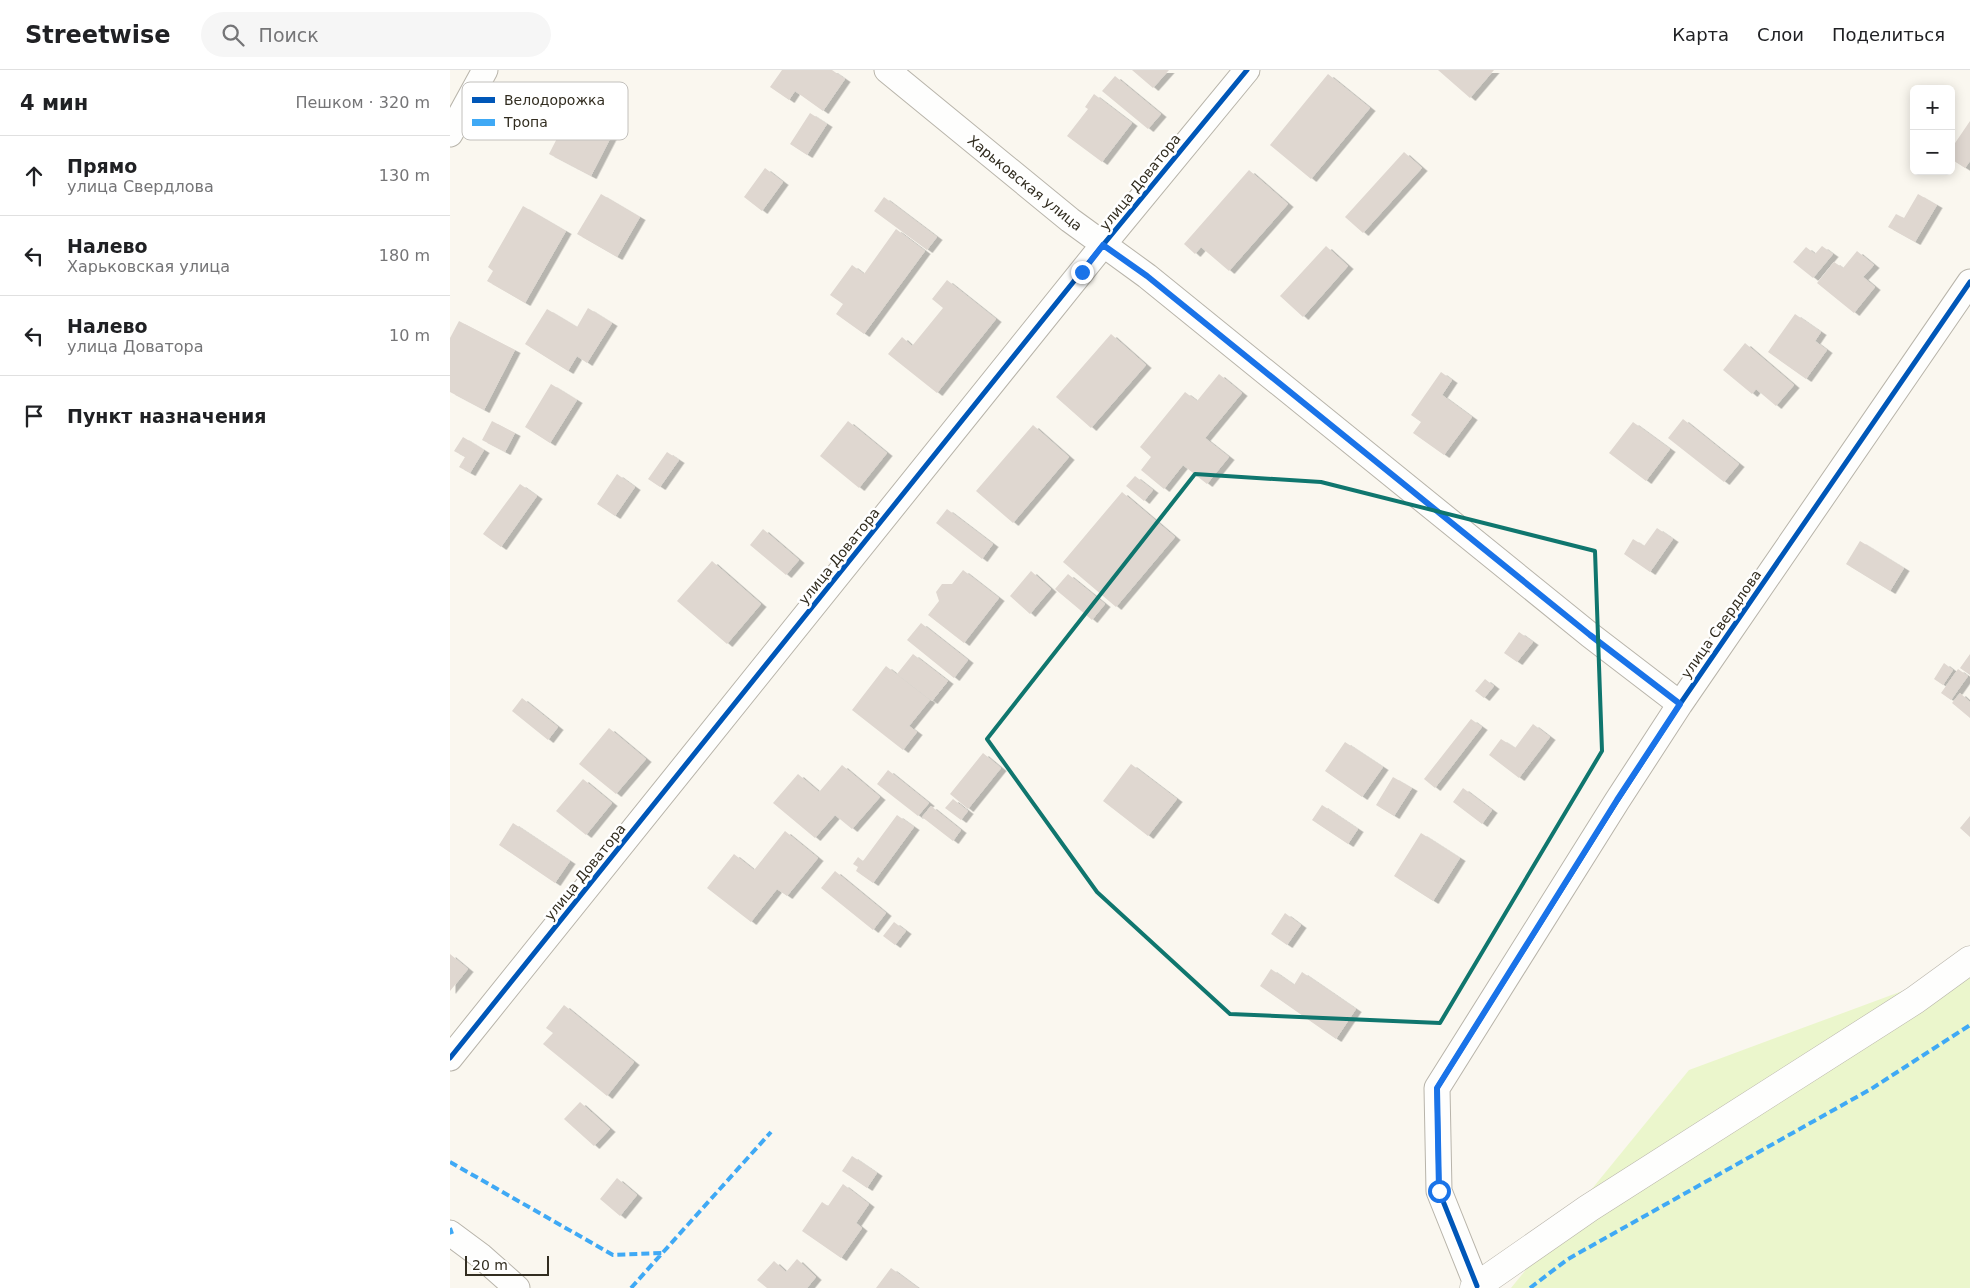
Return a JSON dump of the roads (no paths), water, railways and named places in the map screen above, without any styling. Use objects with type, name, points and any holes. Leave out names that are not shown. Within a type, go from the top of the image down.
[{"type":"street","points":[[478,82],[485,70]]},
{"type":"street","name":"Харьковская улица","points":[[888,70],[1070,220],[1147,276],[1590,635],[1680,704]]},
{"type":"street","name":"улица Доватора","points":[[450,1058],[1103,245],[1247,70]]},
{"type":"street","points":[[450,134],[462,112]]},
{"type":"street","name":"улица Свердлова","points":[[1475,1287],[1439,1191],[1437,1088],[1617,800],[1680,704],[1970,282]]},
{"type":"street","points":[[1475,1287],[1589,1208],[1915,1000],[1970,960]]},
{"type":"street","points":[[450,1233],[481,1256],[517,1288]]}]
